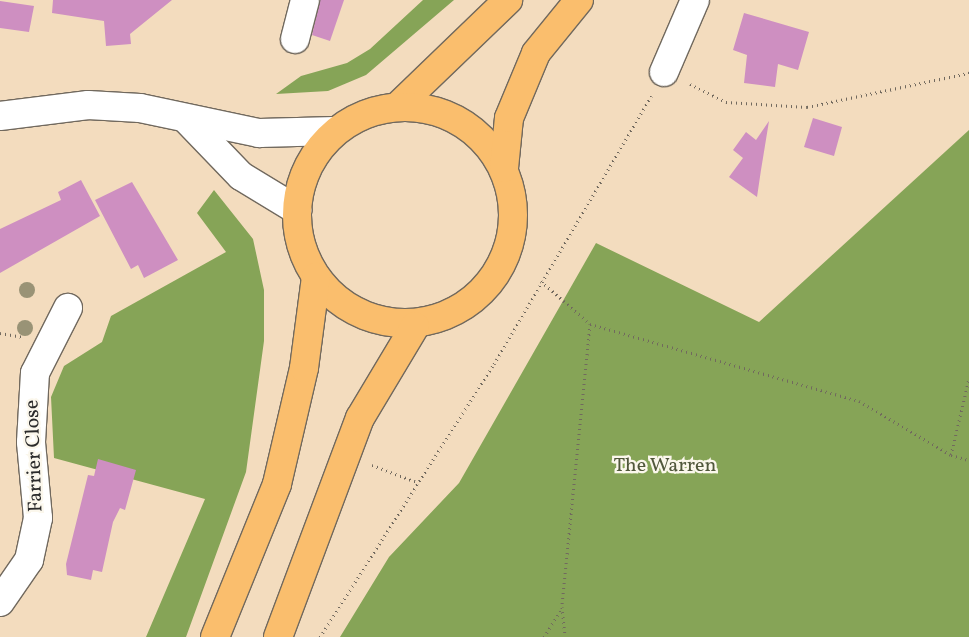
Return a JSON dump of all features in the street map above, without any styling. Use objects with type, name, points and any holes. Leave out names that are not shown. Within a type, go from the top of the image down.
[{"type":"main road","points":[[398,106],[508,0]]},
{"type":"main road","points":[[504,168],[476,131],[442,112],[398,106],[364,114],[335,131],[306,170],[297,210],[305,256],[316,277],[342,304],[372,319],[414,326],[451,314],[483,292],[510,248],[515,211],[504,168],[509,118],[536,53],[579,0]]},
{"type":"main road","points":[[215,637],[277,484],[304,368],[316,277]]},
{"type":"main road","points":[[278,637],[360,418],[414,326]]},
{"type":"street","points":[[295,39],[305,0]]},
{"type":"street","points":[[664,72],[695,0]]},
{"type":"street","points":[[0,116],[88,105],[140,108],[188,121],[260,133],[335,131]]},
{"type":"street","points":[[188,121],[241,176],[297,210]]},
{"type":"street","name":"Farrier Close","points":[[0,602],[29,560],[38,518],[31,442],[35,373],[68,308]]},
{"type":"path","points":[[320,637],[419,483],[664,72],[726,102],[807,107],[969,73]]},
{"type":"path","points":[[541,281],[590,324],[859,401],[951,455],[969,460]]},
{"type":"path","points":[[566,637],[562,607],[590,324]]},
{"type":"path","points":[[951,455],[969,378]]},
{"type":"path","points":[[366,463],[419,483]]},
{"type":"path","points":[[544,637],[562,607]]},
{"type":"green space","points":[[423,0],[454,0],[366,75],[328,91],[276,94],[301,76],[347,63],[370,49]]},
{"type":"green space","name":"The Warren","points":[[969,130],[969,637],[340,637],[389,557],[459,483],[596,243],[759,322]]},
{"type":"green space","points":[[214,190],[253,239],[264,290],[264,341],[246,472],[186,637],[146,637],[205,499],[54,458],[51,397],[64,366],[102,342],[111,316],[226,252],[197,213]]},
{"type":"building","points":[[53,0],[172,0],[130,34],[131,44],[106,46],[104,21],[52,13]]},
{"type":"building","points":[[320,0],[344,0],[330,41],[312,35]]},
{"type":"building","points":[[0,1],[34,6],[29,32],[0,28]]},
{"type":"building","points":[[744,13],[809,32],[798,70],[778,64],[775,87],[744,83],[747,55],[733,50]]},
{"type":"building","points":[[813,118],[842,127],[834,156],[804,147]]},
{"type":"building","points":[[769,121],[757,197],[729,177],[743,158],[733,150],[746,132],[756,140]]},
{"type":"building","points":[[81,180],[100,216],[0,273],[0,229],[61,200],[58,192]]},
{"type":"building","points":[[132,182],[178,260],[144,278],[138,265],[131,269],[95,200]]},
{"type":"building","points":[[98,459],[136,470],[125,510],[120,508],[113,522],[102,572],[93,570],[91,580],[67,575],[66,564],[88,475],[94,476]]}]
